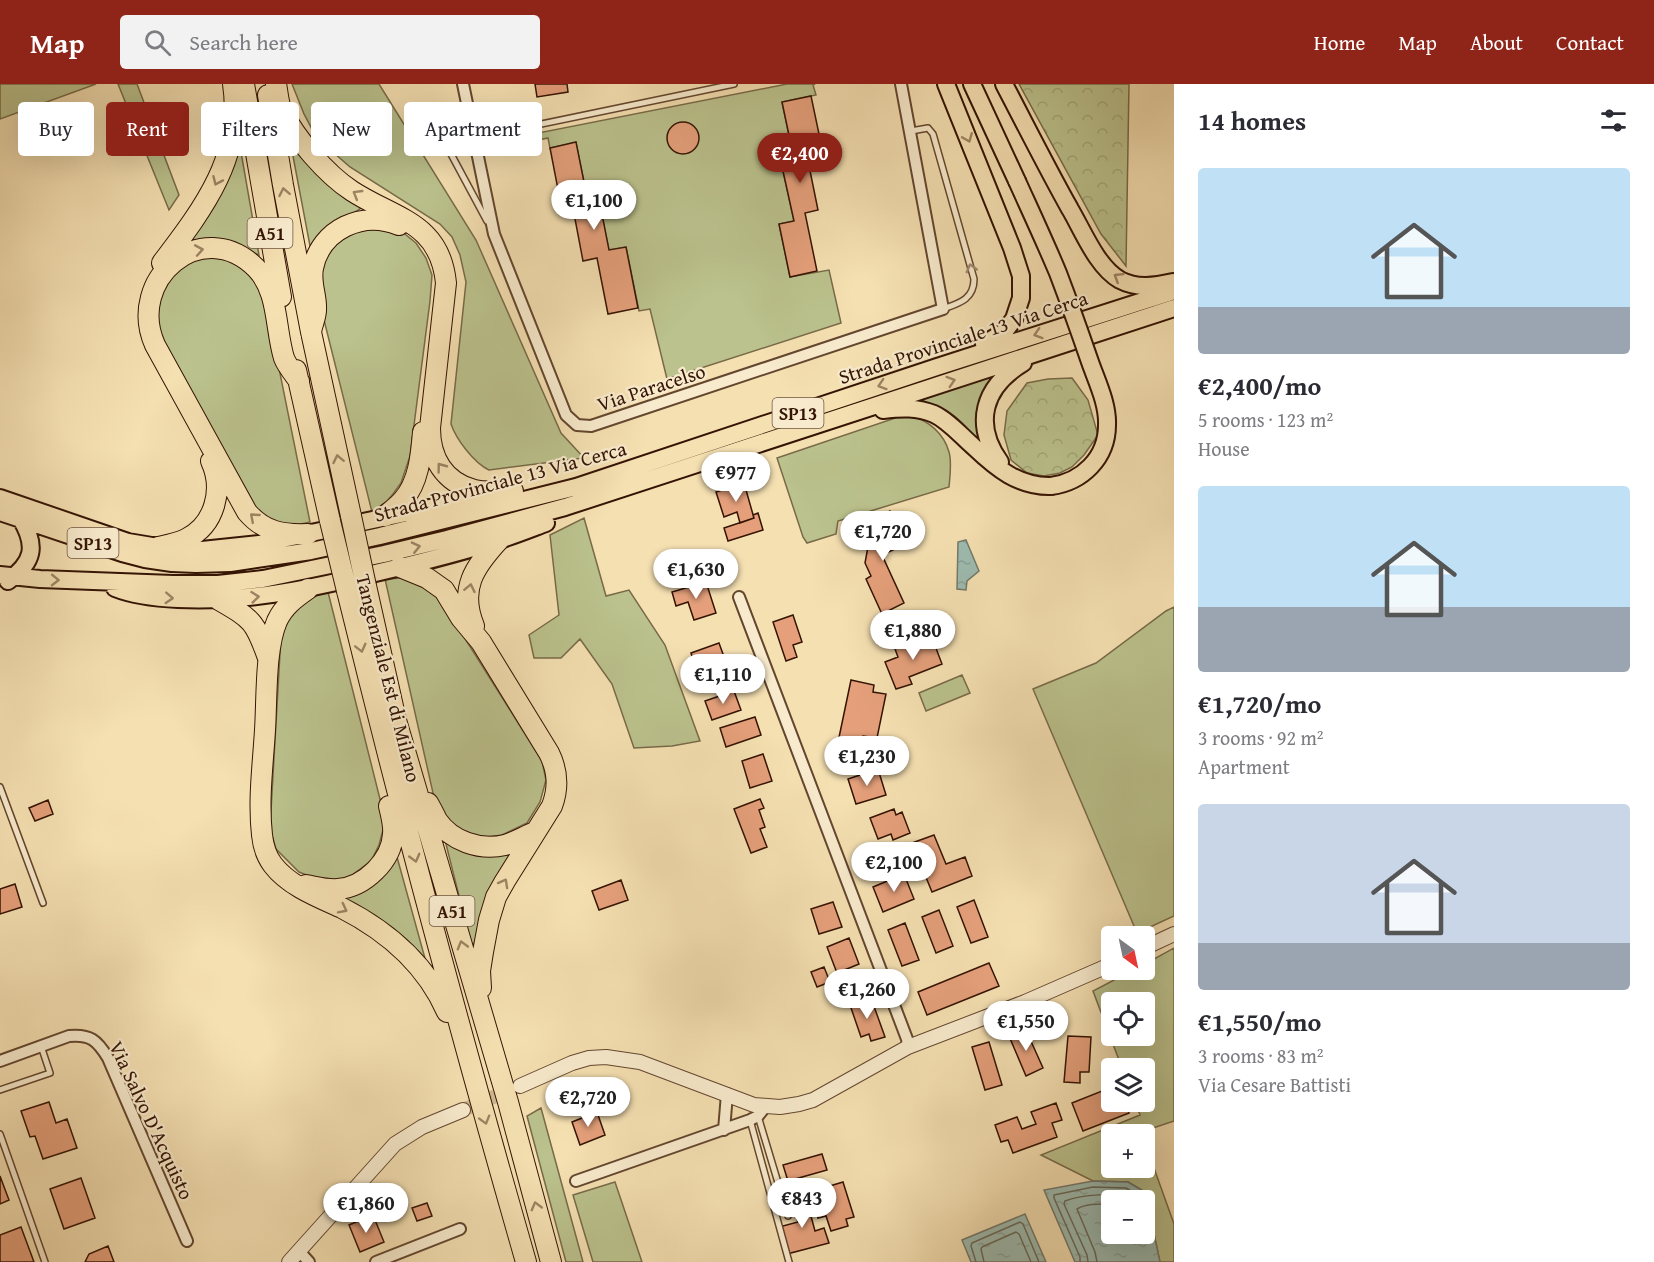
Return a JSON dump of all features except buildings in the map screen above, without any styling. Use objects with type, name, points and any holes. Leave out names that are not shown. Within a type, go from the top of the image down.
[{"type":"highway","points":[[158,547],[187,539],[202,527],[212,513],[217,480],[212,463],[144,338],[141,303],[147,285],[195,219],[218,180],[232,135],[235,107],[233,84]]},
{"type":"highway","name":"Tangenziale Est di Milano","points":[[244,84],[282,305],[330,521],[356,589],[396,720],[508,1102],[551,1262]]},
{"type":"highway","name":"Tangenziale Est di Milano","points":[[266,84],[311,332],[351,516],[356,589],[384,741],[469,1064],[526,1262]]},
{"type":"highway","points":[[276,84],[282,111],[323,167],[351,190],[422,230],[435,247],[443,264],[446,283],[430,428],[433,455],[446,474],[465,486],[481,491],[513,491]]},
{"type":"highway","points":[[311,332],[316,310],[312,284],[313,268],[319,251],[333,234],[353,223],[377,219],[398,224],[423,243],[433,258],[439,283],[421,453],[417,472],[407,495],[385,516]]},
{"type":"highway","points":[[299,381],[285,360],[269,288],[262,274],[252,264],[234,253],[208,248],[186,253],[165,269],[153,288],[148,308],[149,327],[155,345],[247,512],[275,531],[286,534],[308,534]]},
{"type":"highway","points":[[481,642],[468,608],[469,585],[478,565],[499,540]]},
{"type":"highway","points":[[400,567],[440,586],[461,618],[481,642],[549,753],[556,771],[554,800],[545,819],[496,897],[489,920],[480,971],[481,996],[508,1102]]},
{"type":"highway","points":[[308,589],[291,600],[279,617],[269,661],[260,815],[264,848],[273,865],[292,881],[317,897],[368,923],[393,940],[403,950],[439,994],[469,1064]]},
{"type":"highway","points":[[219,600],[246,616],[253,623],[269,661]]},
{"type":"highway","points":[[396,720],[425,796],[438,821],[447,831],[466,842],[489,847],[507,844],[535,832]]},
{"type":"highway","points":[[292,881],[325,889],[340,889],[363,880],[383,861],[392,844],[393,833],[380,763],[384,741]]},
{"type":"main road","points":[[937,367],[1004,332],[1019,309],[1022,286],[1015,255],[946,84]]},
{"type":"main road","points":[[855,412],[907,408],[935,414],[1010,475],[1027,484],[1051,486],[1078,478],[1089,469],[1103,448],[1107,421],[1067,297],[972,84]]},
{"type":"main road","points":[[1004,84],[1086,238],[1106,269],[1121,281],[1138,286],[1174,282]]},
{"type":"main road","name":"Strada Provinciale 13 Via Cerca","points":[[0,512],[145,559],[196,564],[242,562],[310,550],[380,536],[576,487],[1174,291]]},
{"type":"main road","name":"Strada Provinciale 13 Via Cerca","points":[[4,580],[228,584],[263,579],[447,539],[540,514],[629,486],[1174,308]]},
{"type":"main road","points":[[1010,475],[988,443],[984,420],[986,408],[996,386],[1008,373],[1023,362],[1052,348]]},
{"type":"main road","points":[[0,498],[119,539],[158,547],[223,549],[308,534],[471,498],[573,480],[659,459]]},
{"type":"main road","points":[[98,581],[147,597],[219,600],[308,589],[499,540],[549,522],[629,486]]},
{"type":"main road","points":[[4,580],[25,566],[30,555],[31,540],[21,519]]},
{"type":"street","name":"Via Paracelso","points":[[463,84],[467,102]]},
{"type":"street","points":[[901,84],[943,309]]},
{"type":"street","name":"Via Paracelso","points":[[478,156],[494,234],[566,415],[577,425],[591,426],[943,309]]},
{"type":"street","points":[[739,597],[907,1039],[908,1047]]},
{"type":"street","points":[[1155,943],[1174,934]]},
{"type":"street","points":[[576,1181],[724,1130],[758,1114],[813,1100],[908,1047],[1025,1002],[1101,969]]},
{"type":"street","name":"Via Salvo D'Acquisto","points":[[0,1061],[69,1036],[80,1035],[93,1039],[101,1046],[187,1241]]},
{"type":"street","points":[[520,1086],[572,1063],[589,1058],[606,1057],[640,1062],[727,1094],[754,1105],[758,1114]]},
{"type":"street","points":[[724,1130],[727,1094]]},
{"type":"street","points":[[289,1262],[395,1144],[422,1127],[463,1110]]},
{"type":"street","points":[[376,1262],[460,1229]]},
{"type":"street","points":[[299,1251],[309,1262]]},
{"type":"lane","points":[[542,124],[734,84]]},
{"type":"lane","points":[[910,131],[928,129],[933,134],[973,273],[974,283],[969,296],[963,302],[943,309]]},
{"type":"lane","points":[[452,156],[494,234]]},
{"type":"lane","points":[[0,787],[43,903]]},
{"type":"lane","points":[[0,1090],[50,1073],[41,1046]]},
{"type":"lane","points":[[758,1114],[789,1216]]},
{"type":"lane","points":[[758,1114],[789,1262]]},
{"type":"lane","points":[[0,1134],[45,1262]]},
{"type":"green space","points":[[0,84],[96,84],[47,102],[18,102],[18,112],[0,119]]},
{"type":"green space","points":[[118,84],[137,84],[144,102],[125,102]]},
{"type":"green space","points":[[292,84],[379,84],[390,102],[311,102],[311,127]]},
{"type":"green space","points":[[787,84],[815,84],[813,85],[816,95],[782,102],[794,159],[781,162],[794,221],[779,224],[790,277],[829,270],[841,323],[667,379],[650,309],[639,311],[626,247],[609,250],[598,199],[588,202],[576,143],[550,148],[548,138],[542,139],[542,132]]},
{"type":"green space","points":[[1019,84],[1129,84],[1126,266],[1101,234]]},
{"type":"green space","points":[[392,105],[404,124],[404,156],[424,156],[476,240],[561,433],[584,458],[489,470],[477,462],[466,450],[451,424],[466,282],[460,255],[452,237],[440,224],[350,167],[337,156],[392,156]]},
{"type":"green space","points":[[299,145],[363,206],[329,227],[310,246],[293,156],[299,156]]},
{"type":"green space","points":[[147,156],[164,156],[179,195],[169,210]]},
{"type":"green space","points":[[236,156],[242,156],[259,255],[239,246],[187,243],[216,203]]},
{"type":"green space","points":[[363,226],[401,231],[416,243],[426,258],[432,275],[410,456],[401,483],[387,501],[372,512],[319,300],[322,261],[328,249]]},
{"type":"green space","points":[[226,257],[250,275],[264,294],[310,522],[292,526],[279,525],[262,514],[253,504],[158,336],[156,293],[169,273],[195,258]]},
{"type":"green space","points":[[1001,372],[984,442],[980,445],[913,401]]},
{"type":"green space","points":[[1072,378],[1088,400],[1098,435],[1072,467],[1060,473],[1044,476],[1027,473],[1011,460],[1004,435],[1007,411],[1027,383]]},
{"type":"green space","points":[[907,414],[933,427],[943,438],[950,456],[949,487],[838,521],[836,534],[807,543],[777,458]]},
{"type":"green space","points":[[584,518],[606,596],[629,590],[665,645],[700,741],[672,746],[634,748],[612,684],[580,639],[561,658],[534,658],[529,635],[559,615],[550,535]]},
{"type":"green space","points":[[403,578],[427,589],[442,602],[542,761],[546,780],[540,802],[527,823],[500,836],[483,837],[464,834],[448,822],[435,802],[385,579]]},
{"type":"green space","points":[[328,592],[384,815],[379,845],[371,861],[352,875],[336,882],[314,878],[299,872],[276,849],[270,828],[281,636],[289,614],[308,598]]},
{"type":"green space","points":[[1174,607],[1174,916],[1152,926],[1134,926],[1033,689],[1096,663]]},
{"type":"green space","points":[[962,675],[970,693],[926,711],[919,693]]},
{"type":"green space","points":[[444,836],[512,851],[477,943],[471,944]]},
{"type":"green space","points":[[397,857],[426,962],[339,896],[387,870]]},
{"type":"green space","points":[[1174,948],[1174,1121],[1155,1127],[1155,1124],[1118,1124],[1140,1115],[1139,1112],[1155,1112],[1155,1058],[1118,1058],[1114,1046],[1155,1046],[1155,992],[1101,992],[1101,1012],[1093,991],[1114,980],[1155,980],[1155,958]]},
{"type":"green space","points":[[541,1108],[583,1262],[566,1262],[527,1116]]},
{"type":"green space","points":[[1101,1131],[1101,1178],[1155,1178],[1155,1171],[1174,1224],[1174,1262],[1160,1262],[1155,1239],[1155,1190],[1142,1190],[1128,1182],[1093,1181],[1041,1155]]},
{"type":"green space","points":[[615,1182],[642,1262],[593,1262],[573,1195]]},
{"type":"water","points":[[966,540],[979,571],[967,581],[966,590],[957,589],[958,542]]},
{"type":"water","points":[[1093,1181],[1128,1182],[1142,1190],[1101,1190],[1101,1244],[1155,1244],[1155,1239],[1160,1262],[1075,1262],[1044,1190]]},
{"type":"water","points":[[1025,1214],[1046,1262],[971,1262],[962,1240]]},
{"type":"tunnel","points":[[463,1110],[512,1089]]}]
